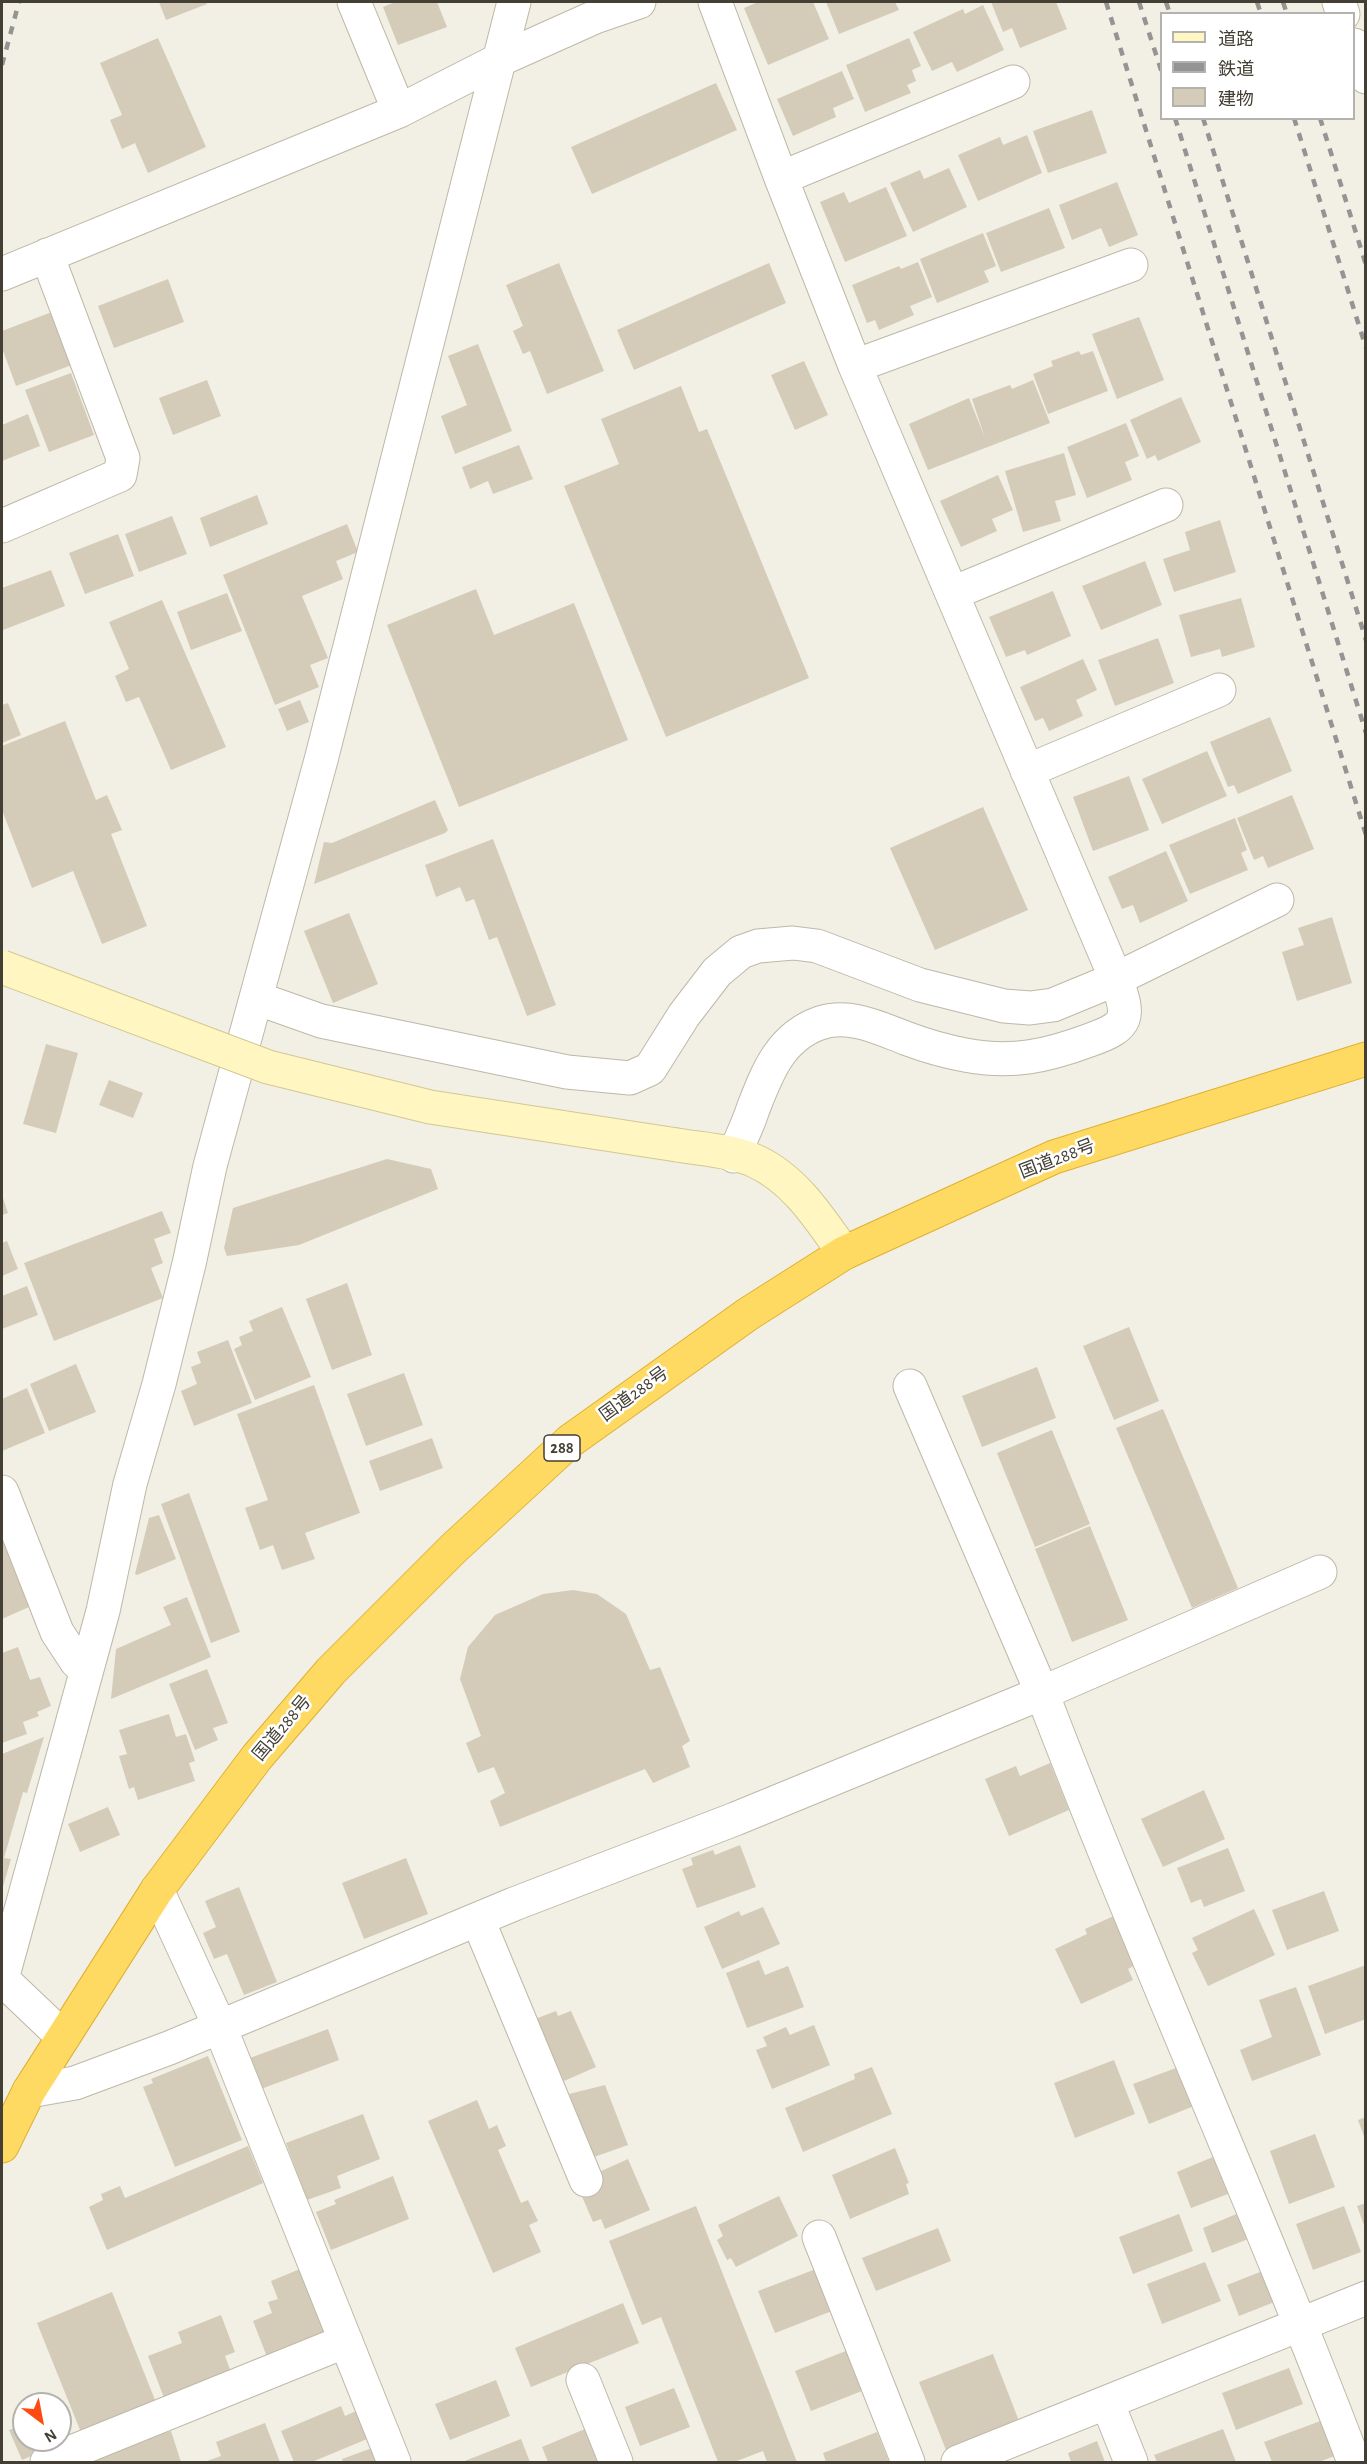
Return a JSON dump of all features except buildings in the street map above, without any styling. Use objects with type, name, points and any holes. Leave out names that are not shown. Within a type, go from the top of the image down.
[{"type":"highway","name":"国道288号","points":[[2,2146],[29,2091],[157,1890],[257,1757],[331,1671],[462,1540],[570,1441],[748,1314],[844,1254],[1054,1157],[1365,1059]]},
{"type":"street","points":[[354,2],[399,111]]},
{"type":"street","points":[[63,2037],[2,1979],[103,1611],[130,1484],[159,1384],[189,1264],[210,1166],[321,760],[514,2]]},
{"type":"street","points":[[2,274],[399,111],[499,60],[595,18],[639,2]]},
{"type":"street","points":[[715,2],[855,366],[953,593],[1125,1005],[1122,1021],[1112,1032],[1060,1052],[1023,1059],[965,1055],[911,1040],[871,1024],[844,1020],[822,1023],[805,1030],[791,1040],[776,1056],[734,1156]]},
{"type":"street","points":[[1355,50],[1365,78]]},
{"type":"street","points":[[781,178],[1013,82]]},
{"type":"street","points":[[2,526],[120,475],[123,458],[47,255]]},
{"type":"street","points":[[855,366],[1131,265]]},
{"type":"street","points":[[953,593],[1166,505]]},
{"type":"street","points":[[1027,771],[1219,690]]},
{"type":"street","points":[[256,998],[321,1021],[567,1072],[630,1078],[650,1069],[684,1015],[717,972],[741,952],[758,946],[794,943],[817,946],[920,985],[1004,1006],[1030,1008],[1053,1005],[1116,979],[1277,900]]},
{"type":"street","points":[[2,967],[268,1067],[430,1107],[677,1145],[753,1160],[778,1174],[814,1211],[844,1254]]},
{"type":"street","points":[[910,1386],[1042,1693],[1098,1840],[1301,2323],[1354,2463]]},
{"type":"street","points":[[2,1492],[57,1632],[76,1661],[86,1671]]},
{"type":"street","points":[[29,2091],[75,2083],[169,2048],[478,1920],[735,1819],[1042,1693],[1320,1572]]},
{"type":"street","points":[[157,1890],[220,2026],[394,2463]]},
{"type":"street","points":[[478,1920],[586,2180]]},
{"type":"street","points":[[819,2237],[908,2463]]},
{"type":"street","points":[[958,2463],[1365,2298]]},
{"type":"street","points":[[47,2463],[346,2341]]},
{"type":"street","points":[[583,2380],[616,2463]]},
{"type":"street","points":[[1107,2402],[1131,2463]]},
{"type":"railway","points":[[2,65],[19,2]]},
{"type":"railway","points":[[1106,2],[1366,835]]},
{"type":"railway","points":[[1139,2],[1160,67]]},
{"type":"railway","points":[[1166,2],[1169,12]]},
{"type":"railway","points":[[1257,2],[1260,12]]},
{"type":"railway","points":[[1283,2],[1286,12]]},
{"type":"railway","points":[[1176,120],[1366,733]]},
{"type":"railway","points":[[1204,120],[1366,640]]},
{"type":"railway","points":[[1295,120],[1366,348]]},
{"type":"railway","points":[[1321,120],[1366,265]]}]
